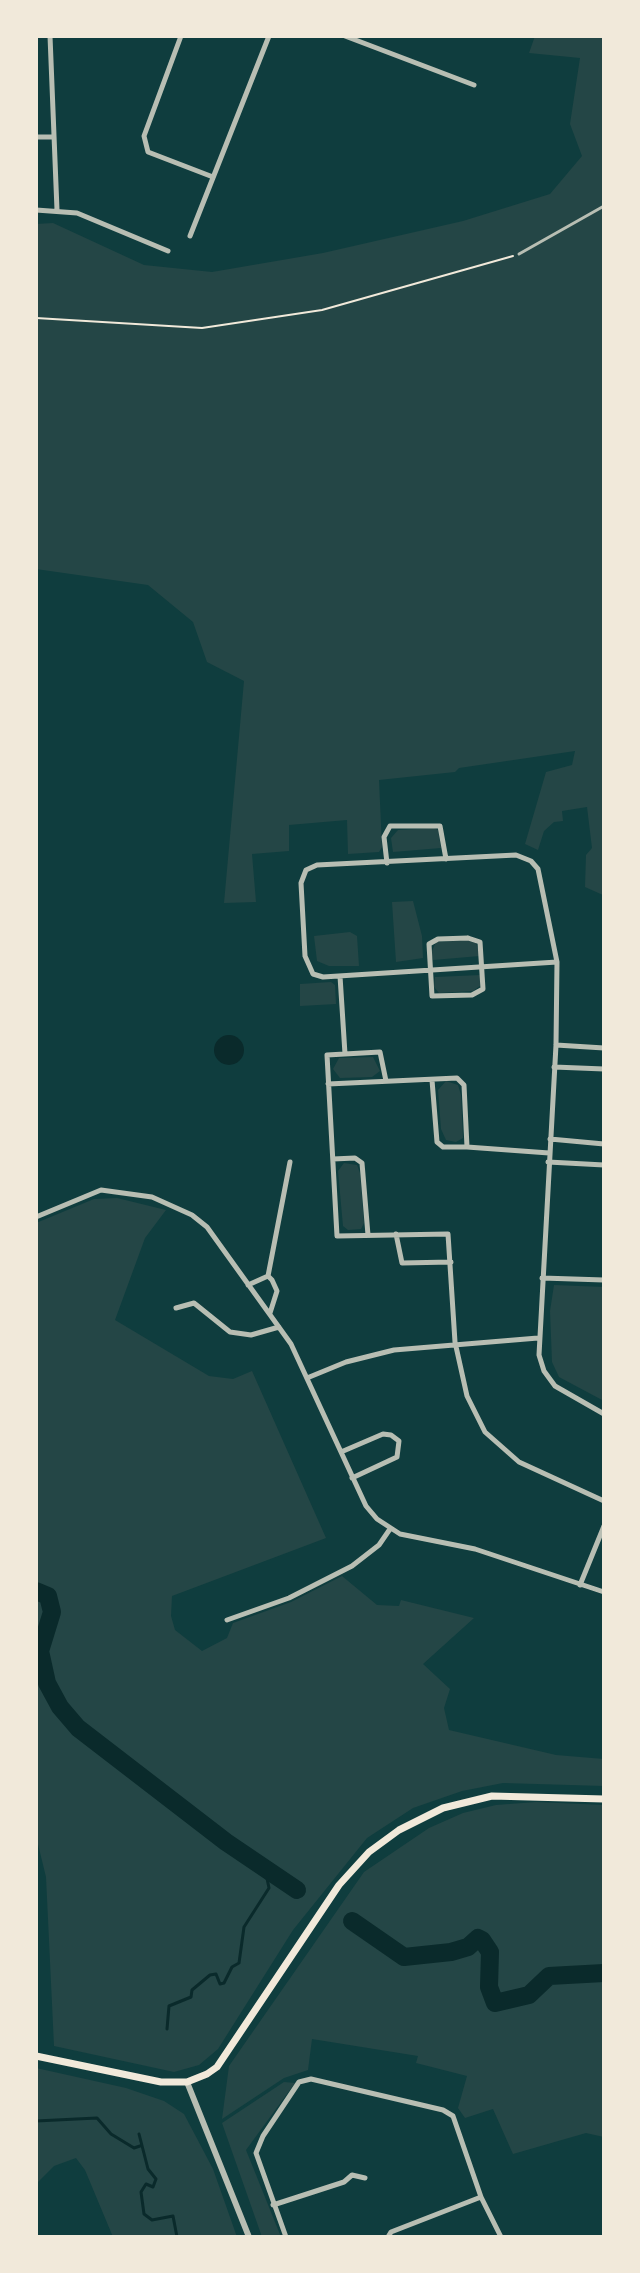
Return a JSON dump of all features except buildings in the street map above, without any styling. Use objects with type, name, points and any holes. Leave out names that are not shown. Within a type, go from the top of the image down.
[{"type":"main road","points":[[36,2056],[161,2082],[187,2082],[217,2067],[339,1885],[369,1852],[399,1830],[443,1808],[492,1796],[604,1799]]},
{"type":"street","points":[[50,36],[57,210]]},
{"type":"street","points":[[181,36],[144,136],[148,152],[213,177]]},
{"type":"street","points":[[190,236],[269,36]]},
{"type":"street","points":[[345,36],[474,85]]},
{"type":"street","points":[[36,137],[53,137]]},
{"type":"street","points":[[36,210],[77,213],[168,251]]},
{"type":"street","points":[[387,863],[384,837],[390,826],[440,826],[446,859]]},
{"type":"street","points":[[557,962],[340,976],[313,974],[305,956],[301,883],[306,870],[317,865],[516,855],[531,861],[538,869],[557,962],[556,1045],[538,1338],[541,1363],[551,1382],[566,1394],[604,1414]]},
{"type":"street","points":[[468,938],[480,942],[481,992],[439,998],[430,994],[428,970],[428,947],[438,939],[468,938]]},
{"type":"street","points":[[340,976],[345,1054]]},
{"type":"street","points":[[556,1045],[604,1048]]},
{"type":"street","points":[[386,1081],[380,1052],[327,1055],[337,1236],[446,1233],[451,1262],[455,1342],[467,1396],[485,1432],[519,1462],[604,1501]]},
{"type":"street","points":[[554,1067],[604,1069]]},
{"type":"street","points":[[328,1084],[457,1078],[464,1085],[467,1147]]},
{"type":"street","points":[[432,1080],[437,1142],[443,1147],[549,1153]]},
{"type":"street","points":[[550,1139],[604,1144]]},
{"type":"street","points":[[333,1159],[355,1158],[362,1163],[368,1235]]},
{"type":"street","points":[[270,1313],[277,1291],[268,1276],[290,1162]]},
{"type":"street","points":[[548,1162],[604,1165]]},
{"type":"street","points":[[36,1217],[101,1190],[152,1197],[192,1215],[207,1227],[279,1327],[307,1378],[366,1506],[390,1529],[412,1537],[475,1549],[604,1592]]},
{"type":"street","points":[[396,1234],[402,1263],[451,1262]]},
{"type":"street","points":[[248,1285],[268,1276]]},
{"type":"street","points":[[542,1278],[604,1280]]},
{"type":"street","points":[[176,1308],[194,1303],[230,1332],[251,1335],[279,1327]]},
{"type":"street","points":[[307,1378],[346,1362],[394,1350],[455,1342],[538,1338]]},
{"type":"street","points":[[341,1452],[383,1434],[399,1441],[397,1457],[352,1478]]},
{"type":"street","points":[[580,1585],[604,1526]]},
{"type":"street","points":[[227,1620],[289,1598],[352,1566],[373,1551],[390,1529]]},
{"type":"street","points":[[286,2237],[258,2160],[258,2146],[299,2082],[311,2079],[443,2110],[453,2116],[481,2197],[501,2237]]},
{"type":"street","points":[[187,2082],[249,2237]]},
{"type":"street","points":[[273,2205],[344,2182],[352,2175],[365,2178]]},
{"type":"street","points":[[388,2237],[391,2232],[481,2197]]},
{"type":"lane","points":[[519,254],[604,206]]},
{"type":"path","points":[[36,318],[202,328],[322,310],[519,254]]},
{"type":"shaded area","points":[[535,36],[604,36],[604,912],[603,895],[585,887],[586,855],[592,848],[587,807],[562,811],[563,821],[554,822],[544,831],[538,850],[525,844],[546,772],[572,765],[575,751],[459,768],[455,772],[379,780],[382,847],[379,852],[348,854],[347,820],[289,825],[289,851],[252,854],[256,902],[224,903],[244,681],[207,662],[193,622],[148,585],[36,569],[36,224],[53,223],[144,265],[212,272],[323,253],[463,221],[550,194],[582,156],[570,124],[580,58],[529,53]]},
{"type":"shaded area","points":[[398,830],[438,830],[441,848],[393,852],[391,838]]},
{"type":"shaded area","points":[[413,901],[422,936],[423,958],[396,962],[392,902]]},
{"type":"shaded area","points":[[350,932],[357,936],[359,966],[329,966],[317,961],[314,936]]},
{"type":"shaded area","points":[[469,940],[476,943],[480,956],[433,960],[431,953],[436,942]]},
{"type":"shaded area","points":[[481,975],[480,986],[473,991],[439,993],[434,987],[435,977]]},
{"type":"shaded area","points":[[331,982],[335,985],[336,1004],[300,1006],[300,984]]},
{"type":"shaded area","points":[[229,1035],[240,1039],[244,1050],[240,1061],[229,1065],[218,1061],[214,1050],[218,1039]]},
{"type":"shaded area","points":[[373,1057],[380,1071],[372,1077],[340,1078],[333,1069],[339,1058]]},
{"type":"shaded area","points":[[446,1081],[458,1085],[461,1095],[463,1138],[456,1142],[446,1140],[441,1129],[438,1090]]},
{"type":"shaded area","points":[[344,1163],[357,1165],[360,1173],[364,1223],[361,1229],[348,1230],[343,1226],[338,1171]]},
{"type":"shaded area","points":[[117,1198],[166,1210],[145,1238],[115,1320],[209,1376],[233,1379],[252,1371],[326,1538],[172,1596],[171,1616],[175,1630],[202,1651],[227,1638],[233,1623],[291,1602],[342,1576],[377,1605],[399,1606],[401,1600],[474,1618],[423,1664],[450,1689],[444,1708],[449,1730],[556,1755],[604,1759],[604,1786],[503,1783],[462,1791],[413,1808],[367,1838],[293,1930],[218,2049],[199,2065],[174,2072],[54,2046],[46,1877],[36,1836],[36,1223],[94,1199]]},
{"type":"shaded area","points":[[554,1285],[604,1287],[604,1401],[559,1377],[552,1362],[550,1311]]},
{"type":"shaded area","points":[[536,1802],[604,1805],[604,2137],[586,2133],[513,2154],[493,2109],[465,2118],[458,2108],[467,2076],[416,2063],[418,2056],[312,2039],[308,2070],[284,2078],[222,2119],[229,2066],[364,1872],[429,1828],[463,1813],[496,1805]]},
{"type":"shaded area","points":[[36,2068],[126,2088],[164,2101],[184,2114],[213,2169],[237,2237],[113,2237],[85,2170],[76,2158],[54,2166],[36,2184]]},
{"type":"shaded area","points":[[284,2082],[295,2083],[246,2150],[281,2237],[262,2237],[222,2123]]},
{"type":"waterway","points":[[36,1591],[48,1596],[52,1612],[40,1651],[47,1683],[60,1707],[78,1728],[226,1842],[297,1890]]},
{"type":"waterway","points":[[167,2029],[169,2006],[191,1997],[192,1990],[210,1975],[216,1974],[220,1984],[224,1983],[232,1967],[239,1963],[244,1927],[269,1888],[265,1869]]},
{"type":"waterway","points":[[352,1921],[404,1957],[451,1952],[468,1947],[478,1938],[482,1940],[490,1952],[489,1987],[495,2003],[529,1995],[549,1976],[604,1973]]},
{"type":"waterway","points":[[36,2121],[97,2118],[111,2134],[134,2148],[140,2146]]},
{"type":"waterway","points":[[139,2134],[148,2169],[156,2179],[153,2187],[146,2184],[141,2192],[144,2214],[152,2220],[173,2216],[177,2237]]}]
